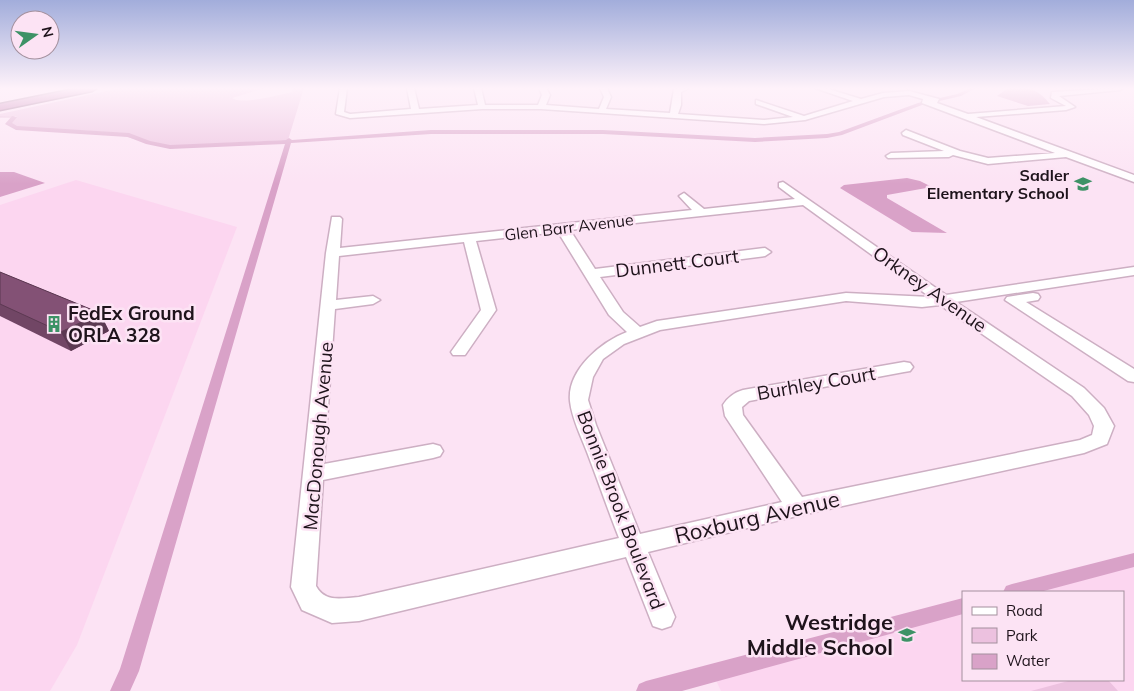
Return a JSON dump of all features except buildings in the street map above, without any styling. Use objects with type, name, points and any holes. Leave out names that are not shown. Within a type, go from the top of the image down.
[{"type":"street","points":[[724,120],[745,122],[771,120]]},
{"type":"street","points":[[980,120],[1088,162],[1134,176]]},
{"type":"street","points":[[986,120],[1134,176]]},
{"type":"street","points":[[906,133],[977,159],[999,161],[1068,154]]},
{"type":"street","points":[[1017,135],[1059,147]]},
{"type":"street","points":[[891,156],[957,153]]},
{"type":"street","name":"Orkney Avenue","points":[[783,185],[943,300],[1078,392]]},
{"type":"street","points":[[684,196],[702,212]]},
{"type":"street","name":"Glen Barr Avenue","points":[[332,253],[805,200]]},
{"type":"street","name":"MacDonough Avenue","points":[[336,219],[315,474],[303,587],[310,602],[332,611],[358,609]]},
{"type":"street","points":[[562,228],[617,315],[636,332]]},
{"type":"street","points":[[459,352],[489,310],[469,238]]},
{"type":"street","name":"Dunnett Court","points":[[590,274],[765,252]]},
{"type":"street","name":"Bonnie Brook Boulevard","points":[[662,617],[636,545],[586,425],[579,400],[584,377],[597,356],[618,341],[636,332],[657,326],[846,298],[922,303],[1134,271]]},
{"type":"street","points":[[1134,282],[1012,300],[1134,377]]},
{"type":"street","points":[[329,305],[373,300]]},
{"type":"street","name":"Burhley Court","points":[[797,507],[734,416],[732,405],[743,396],[904,366]]},
{"type":"street","name":"Roxburg Avenue","points":[[358,609],[797,507],[1084,446],[1100,439],[1104,426],[1097,412],[1078,392]]},
{"type":"street","points":[[315,474],[433,451]]},
{"type":"shaded area","points":[[76,180],[237,227],[77,645],[50,691],[0,691],[0,205]]},
{"type":"shaded area","name":"Westridge Middle School","points":[[1134,559],[1134,691],[721,691],[713,674],[962,606],[962,681],[1124,681],[1124,591],[1016,591]]},
{"type":"green space","points":[[11,120],[294,120],[288,140],[168,146],[104,132],[43,131],[7,123]]},
{"type":"green space","points":[[1068,681],[1109,681],[1118,691],[1031,691]]},
{"type":"water","points":[[0,172],[14,172],[45,183],[0,197]]},
{"type":"water","points":[[907,178],[920,181],[932,187],[887,195],[887,198],[947,233],[912,232],[840,188],[844,185]]},
{"type":"waterway","points":[[11,120],[8,124],[16,128],[129,135],[148,143],[170,147],[289,142]]},
{"type":"waterway","points":[[289,142],[431,132],[603,132],[755,140],[840,134],[877,120]]},
{"type":"waterway","points":[[120,691],[129,671],[289,142]]},
{"type":"waterway","points":[[1016,591],[1134,560]]},
{"type":"waterway","points":[[646,691],[962,606]]},
{"type":"place","name":"Sadler Elementary School","points":[[1083,184]]},
{"type":"place","name":"FedEx Ground ORLA 328","points":[[54,324]]},
{"type":"place","name":"Westridge Middle School","points":[[907,635]]}]
